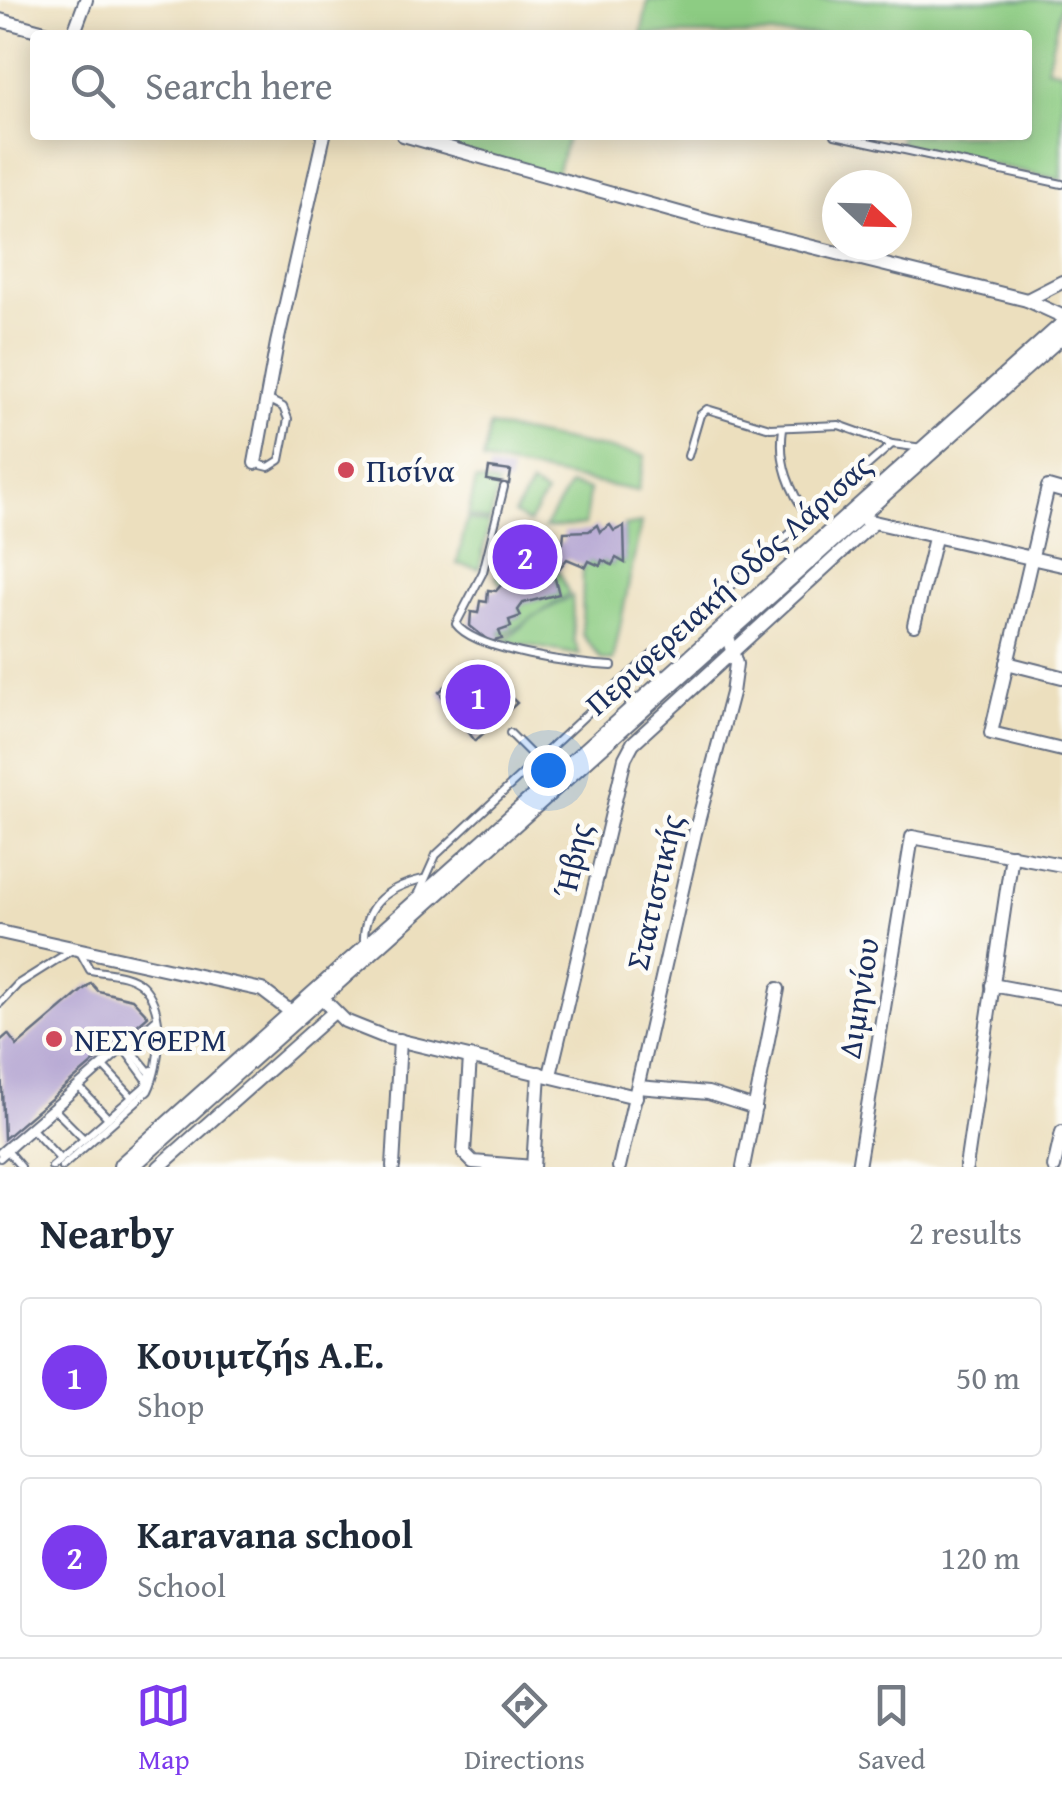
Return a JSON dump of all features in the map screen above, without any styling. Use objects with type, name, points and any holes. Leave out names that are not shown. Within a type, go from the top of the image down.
[{"type":"highway","name":"Περιφερειακή Οδός Λάρισας","points":[[125,1167],[294,1015],[326,1003],[364,953],[726,630],[863,519],[929,448],[1062,330]]},
{"type":"street","points":[[76,30],[86,0]]},
{"type":"street","points":[[0,20],[37,30]]},
{"type":"street","points":[[255,463],[323,140]]},
{"type":"street","points":[[421,140],[708,221],[1027,300],[1062,316]]},
{"type":"street","points":[[1027,300],[1062,282]]},
{"type":"street","points":[[1055,489],[1032,558],[990,733],[1062,750]]},
{"type":"street","points":[[863,519],[1062,565]]},
{"type":"street","name":"Ήβης","points":[[534,1167],[544,1074],[625,758],[633,743],[734,654],[863,519]]},
{"type":"street","points":[[914,625],[935,538]]},
{"type":"street","name":"Στατιστικής","points":[[620,1167],[694,833],[729,708],[734,654],[726,630]]},
{"type":"street","points":[[1008,663],[1062,677]]},
{"type":"street","name":"Διμηνίου","points":[[858,1167],[912,838],[1012,855]]},
{"type":"street","points":[[966,1167],[1012,855],[1062,865]]},
{"type":"street","points":[[0,932],[262,990],[294,1015]]},
{"type":"street","points":[[992,985],[1062,998]]},
{"type":"street","points":[[743,1167],[778,988]]},
{"type":"street","points":[[159,1167],[326,1003],[357,1027],[400,1040],[637,1092],[708,1093],[755,1108]]},
{"type":"street","points":[[393,1167],[400,1040]]},
{"type":"street","points":[[470,1057],[466,1159],[534,1167]]},
{"type":"street","points":[[1054,1167],[1062,1132]]},
{"type":"lane","points":[[858,140],[1062,184]]},
{"type":"lane","points":[[255,463],[269,467],[280,460],[286,412],[268,400]]},
{"type":"lane","points":[[688,456],[700,416],[707,409],[782,429],[801,424],[839,426],[892,444],[929,448]]},
{"type":"lane","points":[[782,429],[780,444],[786,477],[809,518]]},
{"type":"lane","points":[[416,907],[423,879],[436,855],[892,444]]},
{"type":"lane","points":[[504,487],[483,572],[456,624],[463,634],[483,644],[612,666]]},
{"type":"lane","points":[[510,733],[558,780]]},
{"type":"lane","points":[[364,953],[363,930],[373,905],[392,888],[423,879]]},
{"type":"lane","points":[[0,1003],[18,984],[76,950],[90,970],[117,974],[142,985],[156,1019],[151,1080],[62,1164],[52,1167]]},
{"type":"lane","points":[[22,1167],[4,1153],[156,1019]]},
{"type":"lane","points":[[125,1046],[151,1080]]},
{"type":"lane","points":[[103,1066],[134,1099]]},
{"type":"lane","points":[[79,1087],[110,1120]]},
{"type":"lane","points":[[54,1109],[86,1141]]},
{"type":"lane","points":[[32,1129],[62,1164]]},
{"type":"green space","points":[[648,0],[1062,0],[1047,68],[1062,71],[1062,180],[899,144],[900,140],[1032,140],[1032,30],[642,30]]},
{"type":"green space","points":[[431,140],[567,140],[555,179],[430,144]]},
{"type":"green space","points":[[490,426],[645,456],[638,491],[483,461]]},
{"type":"green space","points":[[476,480],[498,485],[490,521],[468,516]]},
{"type":"green space","points":[[531,485],[546,494],[529,523],[514,514]]},
{"type":"green space","points":[[570,485],[589,490],[585,525],[544,528]]},
{"type":"green space","points":[[467,519],[489,524],[479,569],[457,564]]},
{"type":"green space","points":[[641,523],[613,661],[601,659],[582,634],[583,565],[589,561],[599,566],[602,560],[612,565],[616,558],[625,562],[624,526]]},
{"type":"green space","points":[[520,543],[527,544],[527,554],[501,585],[496,577]]},
{"type":"green space","points":[[558,570],[569,594],[502,637],[499,631],[511,627],[509,620],[521,616],[518,610],[523,603],[559,594],[554,575]]},
{"type":"green space","points":[[572,596],[574,640],[580,655],[504,641],[533,617]]},
{"type":"building","points":[[489,468],[511,471],[509,484],[487,480]]},
{"type":"building","points":[[597,525],[600,532],[610,525],[614,531],[624,526],[625,563],[616,558],[612,565],[602,560],[600,566],[589,561],[586,567],[567,559],[554,575],[559,594],[523,603],[518,610],[521,616],[509,620],[511,627],[499,631],[502,639],[490,642],[470,626],[471,612],[478,613],[480,601],[487,602],[488,590],[496,591],[527,554],[527,540],[563,543],[564,532],[589,531]]},
{"type":"building","points":[[474,661],[517,703],[475,741],[439,692]]},
{"type":"building","points":[[91,983],[98,991],[132,999],[148,1016],[4,1139],[0,1041],[8,1034],[17,1046]]},
{"type":"place","name":"Πισίνα","points":[[346,470]]},
{"type":"place","name":"Karavana school","points":[[525,557]]},
{"type":"place","name":"Κουιμτζήs Α.Ε.","points":[[478,697]]},
{"type":"place","name":"ΝΕΣΥΘΕΡΜ","points":[[54,1039]]}]
